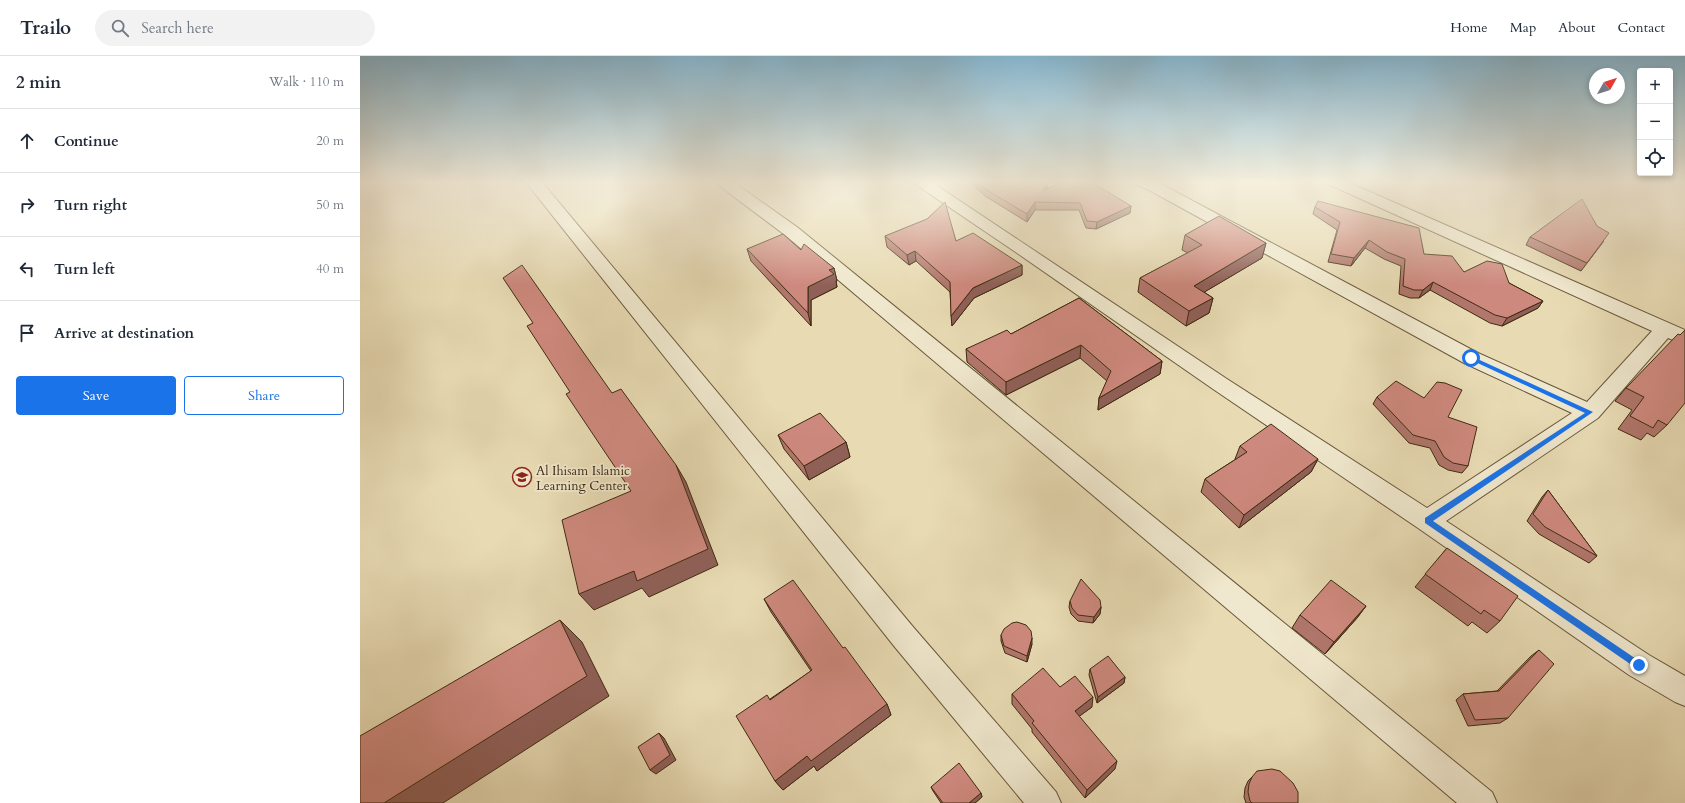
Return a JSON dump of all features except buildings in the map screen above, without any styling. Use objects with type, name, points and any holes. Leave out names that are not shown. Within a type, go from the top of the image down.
[{"type":"street","points":[[561,216],[904,637],[1045,803]]},
{"type":"street","points":[[770,216],[797,236],[1481,803]]},
{"type":"street","points":[[973,216],[1220,384],[1428,521],[1639,665],[1685,692]]},
{"type":"street","points":[[1208,216],[1471,358],[1590,412]]},
{"type":"street","points":[[1411,216],[1685,338]]},
{"type":"street","points":[[1428,521],[1590,412],[1665,329]]},
{"type":"place","name":"Al Ihisam Islamic Learning Center","points":[[522,477]]},
{"type":"route","points":[[1471,358],[1590,412],[1428,521],[1639,665]]}]
